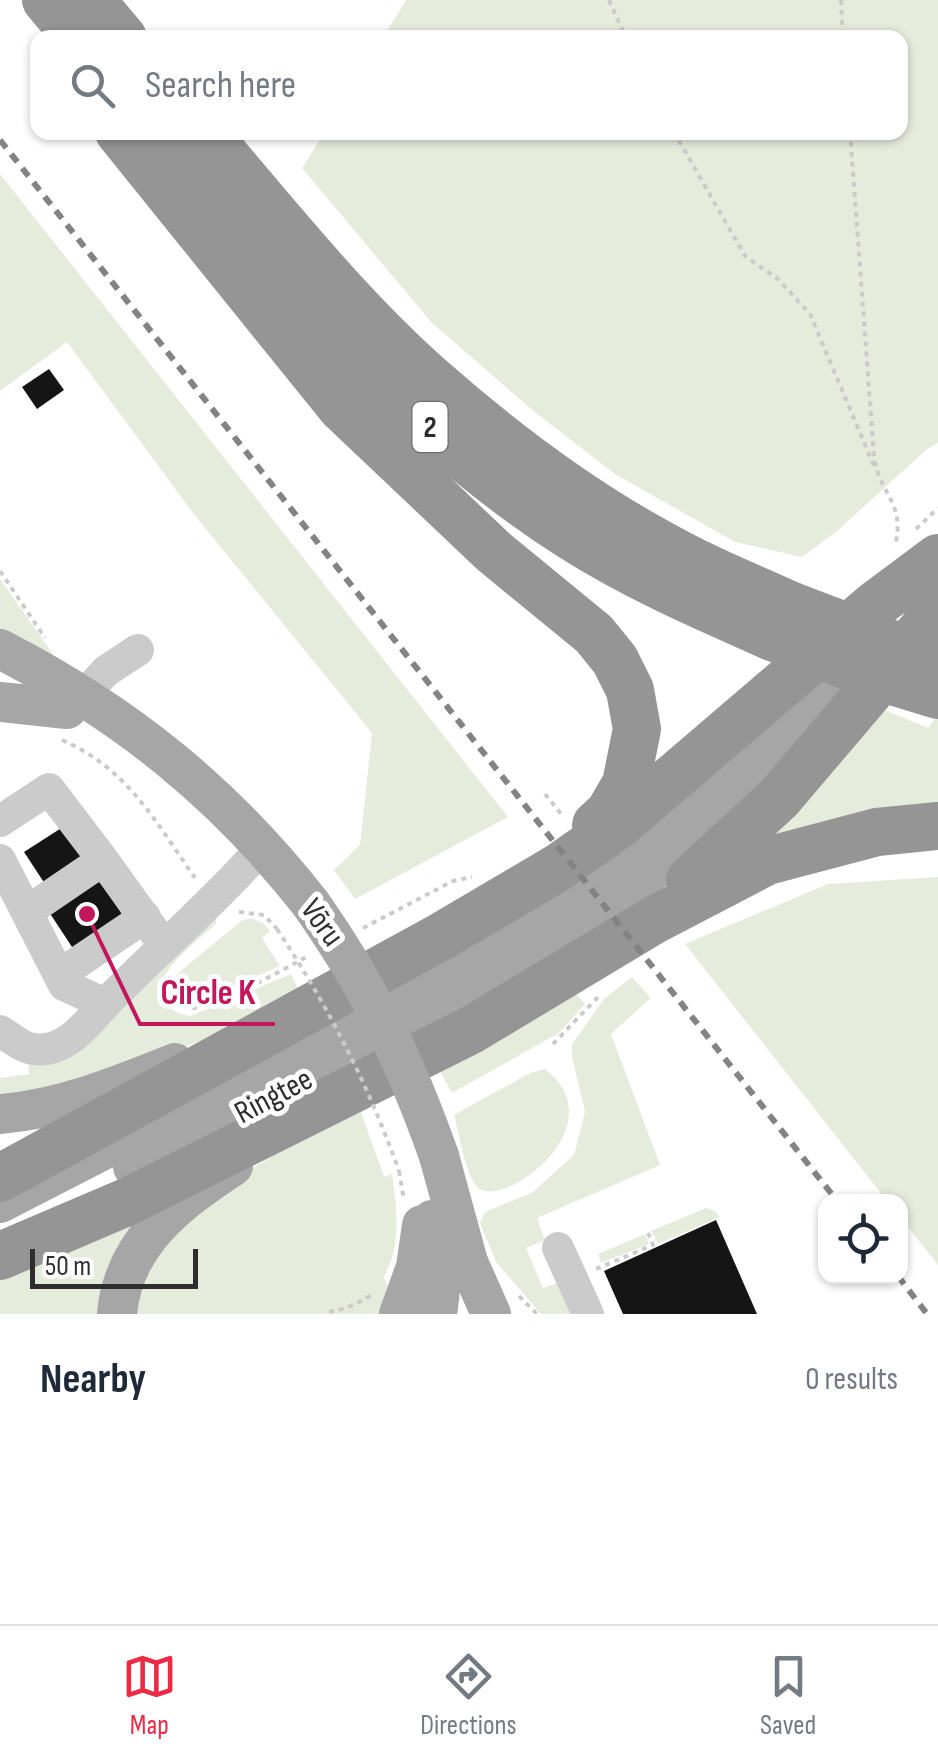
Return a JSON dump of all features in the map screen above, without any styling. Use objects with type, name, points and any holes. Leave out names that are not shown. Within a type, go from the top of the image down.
[{"type":"highway","points":[[15,0],[38,30]]},
{"type":"highway","points":[[46,0],[71,30]]},
{"type":"highway","points":[[91,0],[116,30]]},
{"type":"highway","points":[[124,140],[341,408],[494,552],[594,634],[615,660],[636,712],[637,729],[626,784],[537,936]]},
{"type":"highway","name":"2","points":[[165,140],[260,253],[392,396],[475,465],[570,535],[651,583],[781,621],[938,656]]},
{"type":"highway","name":"2","points":[[212,140],[354,305],[445,391],[514,447],[590,501],[863,672],[938,695]]},
{"type":"highway","points":[[0,1256],[128,1202],[471,1030],[618,826],[875,605],[916,551]]},
{"type":"highway","points":[[0,1178],[290,1018],[537,936],[666,900],[778,798],[938,607]]},
{"type":"highway","points":[[537,936],[654,920],[766,861],[878,832],[938,826]]},
{"type":"main road","name":"Võru","points":[[0,648],[70,714],[164,752],[225,805],[268,850],[293,917]]},
{"type":"main road","name":"Võru","points":[[0,680],[23,685],[97,729],[189,804],[248,863],[293,917],[327,970],[378,1066],[420,1172],[491,1314]]},
{"type":"main road","points":[[0,702],[70,714]]},
{"type":"main road","name":"Ringtee","points":[[0,1204],[449,972],[537,936]]},
{"type":"main road","name":"Ringtee","points":[[0,1234],[449,1003],[537,936]]},
{"type":"main road","points":[[0,1114],[32,1111],[98,1094],[290,1018]]},
{"type":"main road","points":[[117,1314],[125,1274],[152,1230],[206,1184],[347,1091]]},
{"type":"main road","name":"Võru","points":[[420,1172],[441,1253],[437,1314]]},
{"type":"main road","points":[[399,1314],[416,1267],[420,1172]]},
{"type":"lane","points":[[70,714],[106,672],[138,650]]},
{"type":"lane","points":[[0,821],[50,788],[154,931]]},
{"type":"lane","points":[[0,860],[64,985],[74,993],[105,1004]]},
{"type":"lane","points":[[28,911],[103,860]]},
{"type":"lane","points":[[59,975],[212,902],[248,863]]},
{"type":"lane","points":[[0,1031],[29,1048],[51,1048],[76,1036],[105,1004],[154,931]]},
{"type":"lane","points":[[558,1248],[588,1314]]},
{"type":"path","points":[[609,0],[622,30]]},
{"type":"path","points":[[842,0],[843,30]]},
{"type":"path","points":[[679,140],[745,256],[778,279],[810,314],[876,472],[916,551]]},
{"type":"path","points":[[851,140],[876,472]]},
{"type":"path","points":[[916,551],[938,508]]},
{"type":"path","points":[[70,714],[86,751],[128,784],[212,902],[221,921],[251,911],[264,916],[293,917],[312,981],[376,1106],[420,1172]]},
{"type":"path","points":[[545,794],[571,826]]},
{"type":"path","points":[[350,935],[453,881],[537,936],[554,1044]]},
{"type":"path","points":[[166,982],[166,992],[172,1001],[191,1008],[215,1001],[318,951]]},
{"type":"path","points":[[595,1270],[653,1245],[648,1232]]},
{"type":"green space","points":[[406,0],[938,0],[938,443],[802,557],[735,542],[615,474],[536,413],[432,323],[302,168],[320,140],[908,140],[908,30],[387,30]]},
{"type":"green space","points":[[0,174],[508,817],[355,899],[334,870],[360,845],[372,733],[193,513],[67,342],[0,391]]},
{"type":"green space","points":[[0,579],[53,654],[49,660],[0,635]]},
{"type":"green space","points":[[882,709],[928,728],[938,714],[938,814],[732,861]]},
{"type":"green space","points":[[938,877],[938,1265],[908,1227],[908,1194],[881,1194],[685,944],[828,884]]},
{"type":"green space","points":[[251,918],[270,931],[262,938],[280,966],[197,1002],[178,999],[173,983],[177,974],[241,921]]},
{"type":"green space","points":[[216,919],[216,924],[178,958],[163,979],[161,989],[168,1006],[190,1016],[291,974],[303,999],[92,1085],[0,1101],[0,1078],[29,1074],[28,1062]]},
{"type":"green space","points":[[632,977],[651,998],[611,1034],[660,1165],[537,1218],[545,1240],[526,1248],[543,1288],[560,1282],[576,1314],[541,1314],[496,1262],[480,1223],[485,1212],[533,1192],[574,1155],[585,1111],[572,1044],[604,999]]},
{"type":"green space","points":[[576,993],[585,1004],[559,1033],[452,1093],[440,1071]]},
{"type":"green space","points":[[545,1069],[564,1091],[569,1114],[563,1137],[549,1158],[510,1187],[491,1192],[478,1188],[466,1165],[454,1115],[530,1073]]},
{"type":"green space","points":[[361,1112],[384,1177],[392,1174],[394,1187],[396,1239],[384,1277],[389,1291],[388,1314],[133,1314],[153,1248],[230,1182],[284,1149]]},
{"type":"green space","points":[[168,1196],[108,1314],[0,1314],[0,1268]]},
{"type":"green space","points":[[706,1208],[720,1217],[658,1244],[651,1231]]},
{"type":"green space","points":[[645,1234],[649,1244],[601,1263],[598,1254]]},
{"type":"building","points":[[49,369],[64,390],[37,409],[22,387]]},
{"type":"building","points":[[66,825],[90,859],[47,887],[24,852]]},
{"type":"building","points":[[99,879],[124,917],[74,950],[49,912]]},
{"type":"building","points":[[716,1220],[757,1314],[623,1314],[604,1271]]},
{"type":"railway","points":[[0,140],[832,1194]]},
{"type":"railway","points":[[904,1284],[927,1314]]},
{"type":"place","name":"Circle K","points":[[87,914]]}]
